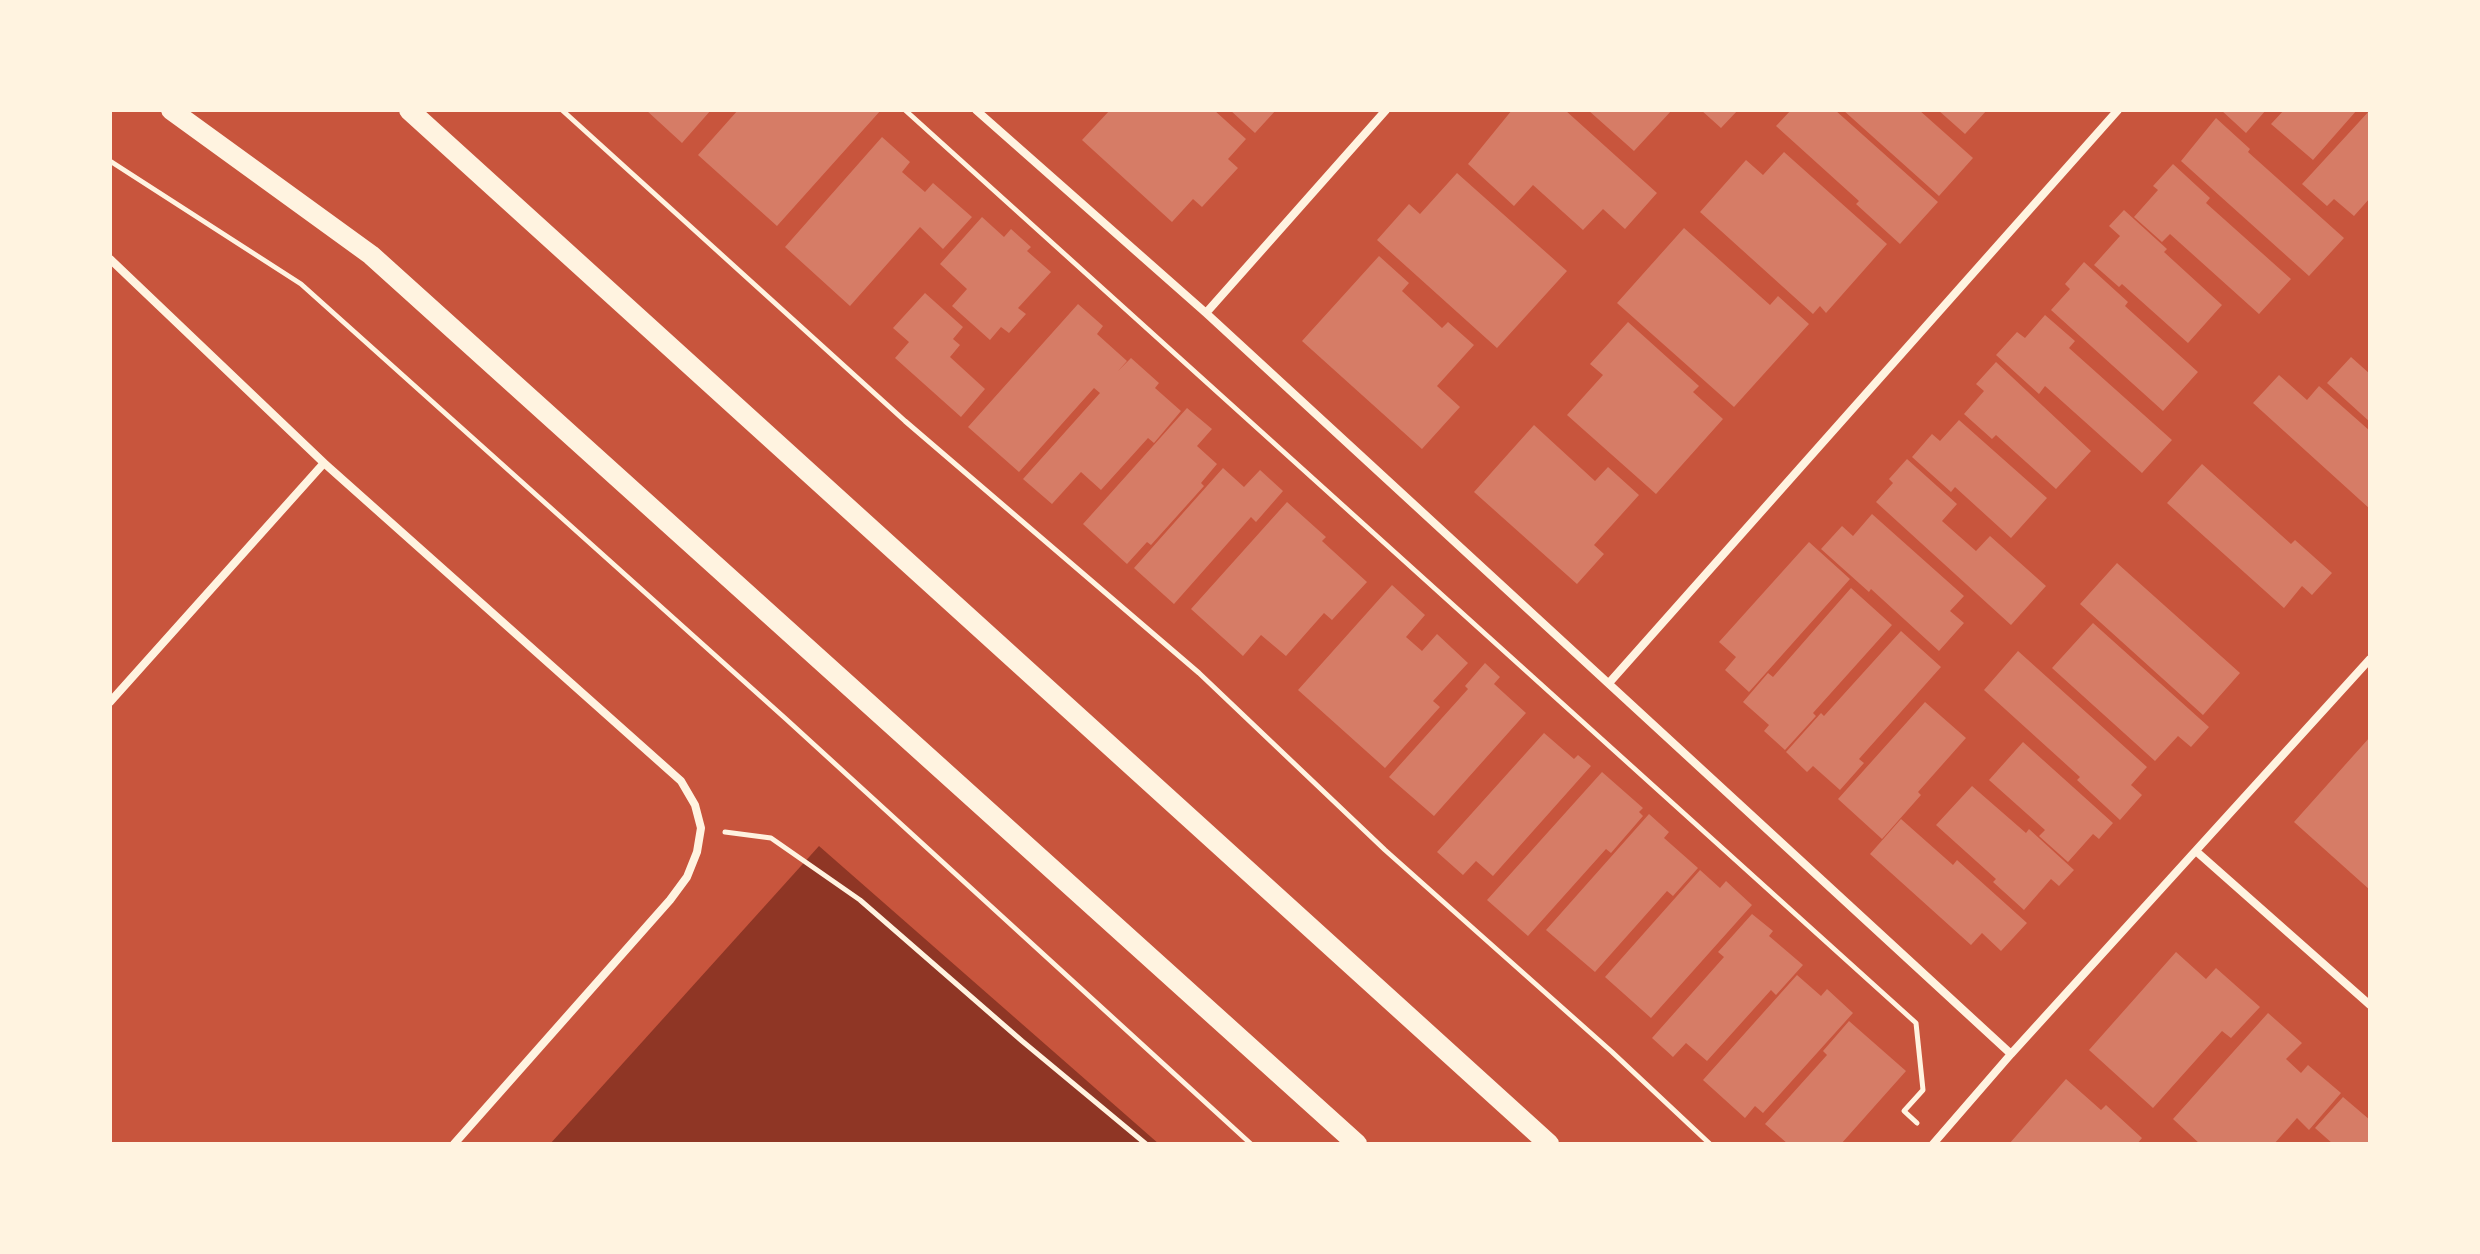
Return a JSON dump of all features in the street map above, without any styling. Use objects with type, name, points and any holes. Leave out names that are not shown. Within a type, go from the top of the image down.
[{"type":"main road","points":[[171,110],[371,255],[1357,1144]]},
{"type":"main road","points":[[409,110],[1549,1144]]},
{"type":"street","points":[[976,110],[1206,313],[2011,1054]]},
{"type":"street","points":[[1206,313],[1386,110]]},
{"type":"street","points":[[1609,683],[2118,110]]},
{"type":"street","points":[[110,259],[324,463],[681,781],[695,805],[701,828],[697,852],[687,877],[454,1144]]},
{"type":"street","points":[[110,702],[324,463]]},
{"type":"street","points":[[1934,1142],[2370,659]]},
{"type":"street","points":[[2197,852],[2370,1005]]},
{"type":"path","points":[[562,110],[905,421],[1199,673],[1385,850],[1612,1052],[1710,1144]]},
{"type":"path","points":[[905,110],[1916,1023],[1923,1090],[1904,1111],[1934,1142]]},
{"type":"path","points":[[110,161],[301,284],[786,719],[1251,1144]]},
{"type":"path","points":[[701,828],[771,838],[860,900],[1146,1144]]},
{"type":"shaded area","points":[[819,846],[1159,1144],[550,1144]]},
{"type":"building","points":[[646,110],[711,110],[682,143]]},
{"type":"building","points":[[738,110],[881,110],[777,226],[698,155]]},
{"type":"building","points":[[1110,110],[1214,110],[1246,139],[1228,159],[1238,168],[1202,207],[1193,199],[1172,222],[1082,140]]},
{"type":"building","points":[[1230,110],[1276,110],[1255,133]]},
{"type":"building","points":[[1512,110],[1565,110],[1657,193],[1625,229],[1603,209],[1583,230],[1533,185],[1514,206],[1468,164]]},
{"type":"building","points":[[1588,110],[1672,110],[1634,151]]},
{"type":"building","points":[[1701,110],[1738,110],[1721,128]]},
{"type":"building","points":[[1791,110],[1835,110],[1938,202],[1900,244],[1856,204],[1859,201],[1776,126]]},
{"type":"building","points":[[1843,110],[1919,110],[1973,158],[1939,196]]},
{"type":"building","points":[[1938,110],[1987,110],[1965,134]]},
{"type":"building","points":[[2221,110],[2266,110],[2246,133]]},
{"type":"building","points":[[2284,110],[2357,110],[2313,160],[2271,124]]},
{"type":"building","points":[[2370,110],[2370,198],[2354,216],[2334,199],[2327,206],[2302,184]]},
{"type":"building","points":[[2216,118],[2250,149],[2248,152],[2344,238],[2309,276],[2181,161]]},
{"type":"building","points":[[882,137],[910,162],[902,172],[925,192],[933,183],[972,217],[943,249],[920,227],[850,306],[785,247]]},
{"type":"building","points":[[1784,152],[1887,244],[1826,313],[1820,306],[1813,314],[1700,212],[1746,160],[1763,175]]},
{"type":"building","points":[[2173,164],[2210,198],[2206,203],[2291,279],[2259,314],[2170,234],[2162,242],[2134,217],[2158,190],[2153,186]]},
{"type":"building","points":[[1457,173],[1567,271],[1497,348],[1377,240],[1409,204],[1420,214]]},
{"type":"building","points":[[2124,210],[2222,305],[2188,343],[2122,284],[2119,287],[2094,265],[2120,236],[2109,226]]},
{"type":"building","points":[[982,217],[1004,237],[1011,229],[1031,247],[1027,251],[1051,272],[1018,308],[1026,314],[1009,333],[1001,327],[990,340],[952,306],[967,289],[940,264]]},
{"type":"building","points":[[1684,228],[1770,305],[1778,296],[1809,324],[1734,407],[1617,303]]},
{"type":"building","points":[[1379,256],[1409,283],[1402,291],[1442,328],[1448,322],[1474,345],[1437,386],[1460,407],[1422,449],[1302,341]]},
{"type":"building","points":[[2084,262],[2128,302],[2125,306],[2198,372],[2163,411],[2051,310],[2070,289],[2065,284]]},
{"type":"building","points":[[925,293],[963,327],[953,339],[960,345],[950,357],[985,389],[961,417],[895,358],[909,342],[893,328]]},
{"type":"building","points":[[1078,304],[1103,326],[1097,334],[1127,361],[1118,371],[1131,358],[1159,383],[1155,388],[1181,411],[1154,443],[1148,438],[1101,490],[1081,472],[1052,504],[1023,479],[1100,393],[1094,388],[1019,472],[968,427]]},
{"type":"building","points":[[2045,315],[2075,341],[2069,348],[2172,440],[2142,473],[2045,386],[2039,394],[1996,355],[2017,332],[2025,338]]},
{"type":"building","points":[[1628,322],[1699,386],[1693,392],[1723,419],[1656,494],[1567,415],[1603,375],[1590,364]]},
{"type":"building","points":[[2351,357],[2370,374],[2370,422],[2327,383]]},
{"type":"building","points":[[1996,362],[2091,451],[2056,489],[1996,435],[1992,439],[1964,414],[1984,391],[1976,384]]},
{"type":"building","points":[[2279,375],[2307,400],[2319,386],[2370,431],[2370,509],[2253,403]]},
{"type":"building","points":[[1187,408],[1212,429],[1197,446],[1217,464],[1201,483],[1204,486],[1151,545],[1147,542],[1127,564],[1083,524]]},
{"type":"building","points":[[1959,420],[2047,498],[2011,538],[1955,487],[1951,492],[1912,457],[1932,434],[1940,441]]},
{"type":"building","points":[[1534,425],[1595,481],[1608,467],[1639,495],[1594,545],[1604,554],[1577,584],[1474,492]]},
{"type":"building","points":[[1907,459],[1957,504],[1942,521],[1976,551],[1990,536],[2046,586],[2011,625],[1876,502],[1893,483],[1889,479]]},
{"type":"building","points":[[2202,464],[2291,544],[2295,540],[2332,573],[2312,595],[2302,586],[2284,608],[2167,503]]},
{"type":"building","points":[[1223,468],[1244,487],[1260,470],[1283,491],[1256,522],[1251,517],[1174,604],[1134,568]]},
{"type":"building","points":[[1287,502],[1326,537],[1322,541],[1367,582],[1332,620],[1324,613],[1286,656],[1261,635],[1243,656],[1191,609]]},
{"type":"building","points":[[1872,514],[1964,596],[1950,611],[1964,623],[1939,651],[1871,589],[1869,592],[1821,549],[1842,526],[1853,536]]},
{"type":"building","points":[[1809,542],[1850,579],[1749,692],[1725,670],[1736,657],[1719,642]]},
{"type":"building","points":[[2117,563],[2240,673],[2203,715],[2080,604]]},
{"type":"building","points":[[1392,585],[1425,615],[1406,637],[1422,651],[1437,634],[1468,663],[1433,701],[1440,707],[1385,768],[1298,690]]},
{"type":"building","points":[[1851,588],[1892,625],[1813,713],[1816,716],[1785,750],[1764,731],[1769,725],[1743,702],[1768,673],[1773,677]]},
{"type":"building","points":[[2093,623],[2209,727],[2191,747],[2178,736],[2155,761],[2052,668]]},
{"type":"building","points":[[1901,631],[1941,667],[1859,759],[1864,763],[1840,790],[1813,766],[1807,772],[1786,752],[1821,713],[1824,716]]},
{"type":"building","points":[[2018,651],[2147,767],[2131,785],[2142,795],[2120,820],[2077,780],[2080,777],[1984,690]]},
{"type":"building","points":[[1485,663],[1500,677],[1494,684],[1526,713],[1434,816],[1389,777],[1468,689],[1465,686]]},
{"type":"building","points":[[1925,702],[1966,738],[1882,839],[1838,799]]},
{"type":"building","points":[[1544,733],[1574,759],[1578,755],[1591,766],[1493,876],[1476,861],[1463,875],[1437,852]]},
{"type":"building","points":[[2370,737],[2370,890],[2294,822]]},
{"type":"building","points":[[2023,742],[2113,823],[2099,839],[2093,834],[2068,862],[2039,836],[2045,830],[1989,780]]},
{"type":"building","points":[[1602,772],[1643,808],[1639,812],[1643,816],[1611,853],[1606,849],[1528,936],[1487,900]]},
{"type":"building","points":[[1972,786],[2026,833],[2029,829],[2074,870],[2059,886],[2051,879],[2024,910],[1993,882],[1996,879],[1936,825]]},
{"type":"building","points":[[1649,814],[1669,832],[1664,838],[1698,868],[1673,896],[1667,891],[1595,972],[1546,930]]},
{"type":"building","points":[[1901,819],[1953,865],[1957,860],[2027,923],[2001,951],[1982,933],[1971,945],[1870,854]]},
{"type":"building","points":[[1700,870],[1720,888],[1726,881],[1752,905],[1651,1018],[1605,977]]},
{"type":"building","points":[[1752,914],[1773,931],[1769,936],[1803,965],[1776,995],[1771,990],[1707,1061],[1686,1043],[1673,1057],[1652,1038],[1724,957],[1718,952]]},
{"type":"building","points":[[2176,952],[2206,979],[2216,968],[2260,1007],[2231,1038],[2222,1031],[2153,1108],[2089,1050]]},
{"type":"building","points":[[1797,975],[1821,996],[1827,989],[1853,1013],[1763,1113],[1755,1106],[1745,1118],[1703,1080]]},
{"type":"building","points":[[2268,1013],[2302,1043],[2286,1059],[2301,1073],[2308,1065],[2341,1093],[2309,1130],[2297,1118],[2274,1144],[2200,1144],[2173,1119]]},
{"type":"building","points":[[1849,1021],[1906,1071],[1841,1144],[1788,1144],[1765,1124],[1827,1055],[1823,1051]]},
{"type":"building","points":[[2066,1079],[2101,1110],[2106,1105],[2142,1138],[2137,1144],[2009,1144]]},
{"type":"building","points":[[2343,1097],[2370,1120],[2370,1144],[2333,1144],[2315,1128]]}]
